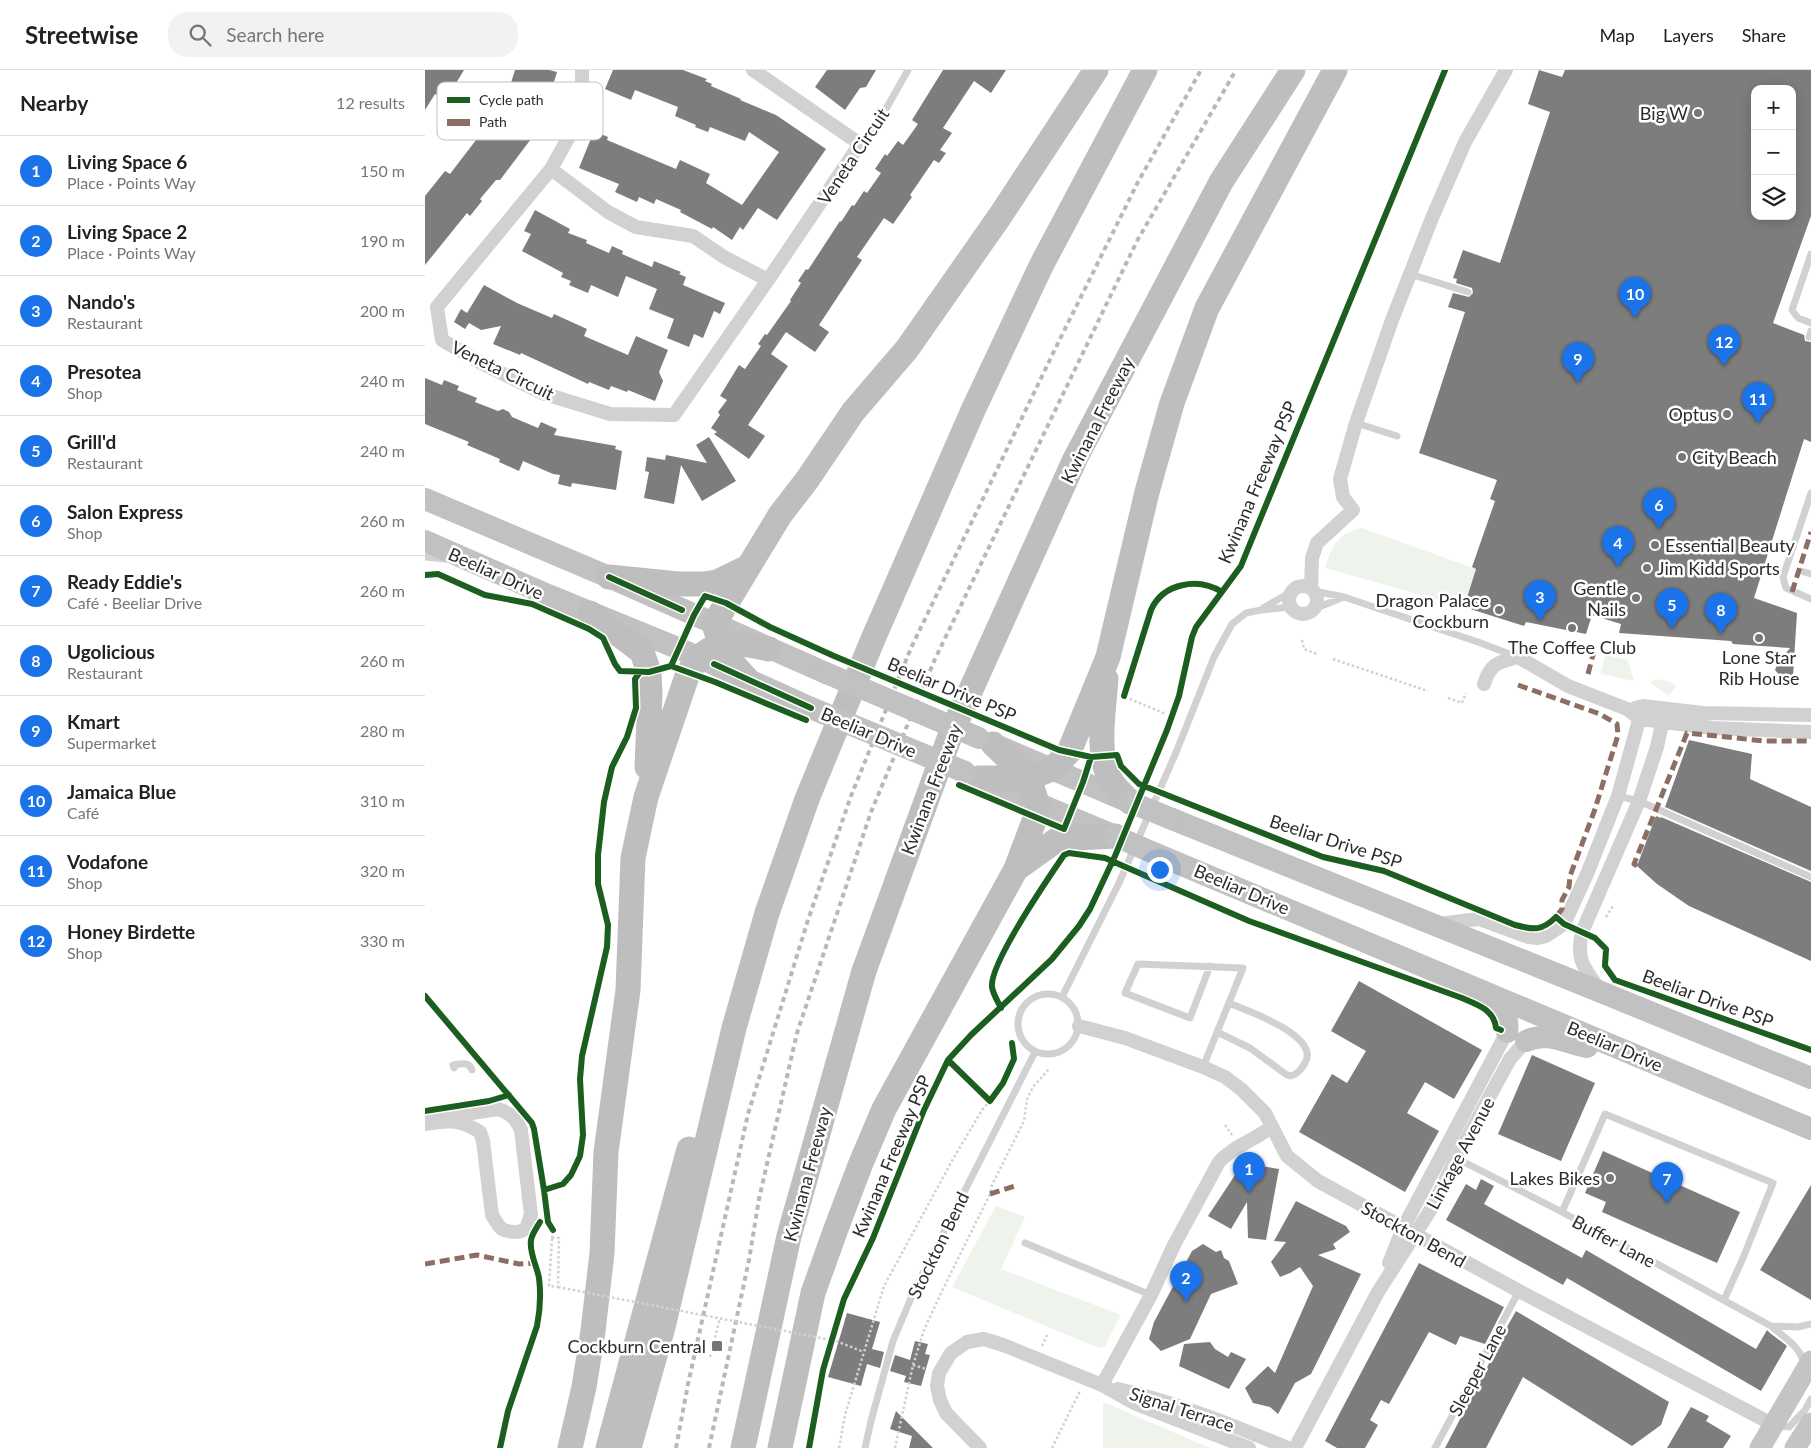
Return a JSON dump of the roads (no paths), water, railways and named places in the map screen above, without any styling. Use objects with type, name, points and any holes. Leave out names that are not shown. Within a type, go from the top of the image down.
[{"type":"highway","points":[[571,1448],[584,1387],[602,1253],[607,1152],[627,990],[633,858],[646,796],[687,673],[711,642],[748,567],[779,515],[807,480],[853,412],[907,349],[989,232],[1096,70]]},
{"type":"highway","points":[[629,1448],[663,1327],[734,1028],[767,913],[807,799],[873,639],[974,408],[1042,264],[1145,70]]},
{"type":"highway","name":"Kwinana Freeway","points":[[743,1448],[789,1236],[864,971],[950,736],[1075,459],[1221,182],[1293,70]]},
{"type":"highway","points":[[972,775],[1028,778],[1052,769],[1069,752],[1108,657],[1147,492],[1172,403],[1207,308],[1335,70]]},
{"type":"highway","points":[[425,499],[609,577],[711,642],[748,680]]},
{"type":"highway","name":"Beeliar Drive","points":[[425,541],[591,613],[711,642]]},
{"type":"highway","points":[[609,577],[678,584],[703,584],[717,582],[748,567]]},
{"type":"highway","points":[[591,613],[642,652],[649,672],[650,693],[646,796]]},
{"type":"highway","points":[[711,642],[769,649],[1171,819],[1811,1078]]},
{"type":"highway","points":[[1108,657],[1103,733],[1105,766],[1112,782],[1130,802]]},
{"type":"highway","name":"Beeliar Drive","points":[[748,680],[1156,854],[1811,1129]]},
{"type":"highway","points":[[780,1448],[813,1293],[861,1163],[884,1109],[1016,869],[1035,816],[1037,803],[1028,778],[1015,764],[986,741]]},
{"type":"highway","points":[[1016,869],[1058,839],[1115,836]]},
{"type":"highway","points":[[1485,992],[1501,1007],[1516,1037],[1551,1037],[1583,1046],[1644,1058]]},
{"type":"highway","points":[[608,1448],[625,1390],[669,1218],[707,1084],[734,1028]]},
{"type":"main road","points":[[1760,1448],[1808,1366]]},
{"type":"main road","points":[[1795,1448],[1811,1423]]},
{"type":"street","points":[[753,70],[859,144]]},
{"type":"street","points":[[1304,589],[1317,600],[1311,612],[1301,614],[1291,607],[1288,600],[1304,589],[1317,543],[1353,510],[1343,497],[1340,479],[1342,468],[1356,423],[1410,274],[1465,142],[1506,70]]},
{"type":"street","name":"Veneta Circuit","points":[[567,140],[551,169],[437,307],[443,340],[481,363],[542,393],[609,414],[675,415],[859,144]]},
{"type":"street","points":[[551,169],[608,212],[636,227],[693,236],[725,257],[768,280]]},
{"type":"street","points":[[1483,684],[1492,667],[1502,661],[1518,658],[1568,686],[1641,713],[1737,730],[1811,732]]},
{"type":"street","points":[[1432,925],[1479,918],[1528,937],[1538,938],[1546,936],[1564,924],[1618,796],[1641,713]]},
{"type":"street","points":[[1664,716],[1728,714],[1811,715]]},
{"type":"street","points":[[1601,992],[1585,970],[1579,948],[1582,932],[1639,801],[1657,747],[1664,716]]},
{"type":"street","name":"Stockton Bend","points":[[1079,1026],[1125,1038],[1225,1077],[1241,1089],[1265,1113],[1287,1156],[1318,1182],[1519,1291],[1774,1425]]},
{"type":"street","name":"Linkage Avenue","points":[[1409,1231],[1433,1206],[1456,1158],[1510,1059],[1516,1037]]},
{"type":"street","name":"Linkage Avenue","points":[[1295,1448],[1409,1231],[1516,1037]]},
{"type":"street","points":[[425,1120],[498,1109],[507,1112],[516,1120],[521,1130],[531,1215],[526,1228],[513,1232],[503,1229],[497,1224],[492,1215],[483,1141],[480,1132],[461,1121],[442,1121],[425,1124]]},
{"type":"street","points":[[1102,1385],[1151,1295],[1174,1245],[1219,1162],[1229,1153],[1262,1134],[1271,1126]]},
{"type":"street","name":"Signal Terrace","points":[[980,1448],[955,1423],[943,1407],[934,1371],[959,1346],[984,1339],[1102,1385],[1134,1404],[1249,1448]]},
{"type":"street","name":"Signal Terrace","points":[[1102,1385],[1141,1394],[1231,1424],[1288,1448]]},
{"type":"lane","name":"Veneta Circuit","points":[[859,144],[886,109],[907,70]]},
{"type":"lane","points":[[1811,254],[1792,310],[1798,318],[1811,323]]},
{"type":"lane","points":[[1410,274],[1468,292]]},
{"type":"lane","points":[[1356,423],[1397,436]]},
{"type":"lane","points":[[1811,494],[1783,577],[1786,588],[1811,599]]},
{"type":"lane","points":[[425,557],[470,562]]},
{"type":"lane","points":[[1801,571],[1811,574]]},
{"type":"lane","points":[[1261,610],[1304,589],[1344,597],[1477,642],[1518,658]]},
{"type":"lane","points":[[1314,609],[1344,597]]},
{"type":"lane","points":[[1062,997],[1119,883],[1223,640],[1232,624],[1246,613],[1291,607]]},
{"type":"lane","points":[[1618,796],[1639,801],[1811,877]]},
{"type":"lane","points":[[1203,1067],[1243,968],[1210,966],[1138,964],[1125,992],[1190,1018],[1210,966]]},
{"type":"lane","points":[[1043,994],[1053,994],[1062,997],[1075,1009],[1079,1026],[1077,1036],[1064,1050],[1050,1054],[1035,1052],[1021,1038],[1018,1029],[1021,1010],[1034,997],[1043,994]]},
{"type":"lane","points":[[1217,1032],[1250,1048],[1287,1075],[1291,1076],[1299,1072],[1307,1059],[1307,1050],[1291,1033],[1268,1019],[1229,1003]]},
{"type":"lane","name":"Stockton Bend","points":[[865,1448],[893,1340],[914,1291],[1035,1052]]},
{"type":"lane","points":[[454,1068],[453,1065],[466,1063],[470,1065],[472,1070]]},
{"type":"lane","points":[[1563,1212],[1605,1114],[1773,1183],[1724,1300]]},
{"type":"lane","name":"Buffer Lane","points":[[1456,1158],[1563,1212],[1771,1326],[1792,1342],[1808,1366]]},
{"type":"lane","points":[[1025,1243],[1151,1295]]},
{"type":"lane","name":"Sleeper Lane","points":[[1435,1448],[1519,1291]]},
{"type":"lane","name":"Buffer Lane","points":[[1771,1326],[1798,1327],[1811,1324]]},
{"type":"lane","points":[[1774,1425],[1783,1428],[1789,1427],[1805,1410],[1811,1400]]},
{"type":"railway","points":[[676,1448],[688,1384],[748,1114],[808,920],[851,796],[911,648],[1057,345],[1138,182],[1201,70]]},
{"type":"railway","points":[[709,1448],[749,1260],[759,1199],[797,1033],[871,812],[935,659],[1137,241],[1236,70]]},
{"type":"place","name":"Big W","points":[[1698,113]]},
{"type":"place","name":"Jamaica Blue","points":[[1635,318]]},
{"type":"place","name":"Honey Birdette","points":[[1724,366]]},
{"type":"place","name":"Kmart","points":[[1578,383]]},
{"type":"place","name":"Optus","points":[[1727,414]]},
{"type":"place","name":"Vodafone","points":[[1758,423]]},
{"type":"place","name":"City Beach","points":[[1682,457]]},
{"type":"place","name":"Salon Express","points":[[1659,529]]},
{"type":"place","name":"Essential Beauty","points":[[1655,545]]},
{"type":"place","name":"Presotea","points":[[1618,567]]},
{"type":"place","name":"Jim Kidd Sports","points":[[1647,568]]},
{"type":"place","name":"Gentle Nails","points":[[1636,598]]},
{"type":"place","name":"Dragon Palace Cockburn","points":[[1499,610]]},
{"type":"place","name":"Nando's","points":[[1540,621]]},
{"type":"place","name":"The Coffee Club","points":[[1572,628]]},
{"type":"place","name":"Grill'd","points":[[1672,629]]},
{"type":"place","name":"Ugolicious","points":[[1721,634]]},
{"type":"place","name":"Lone Star Rib House","points":[[1759,638]]},
{"type":"place","name":"Lakes Bikes","points":[[1610,1178]]},
{"type":"place","name":"Living Space 6","points":[[1249,1193]]},
{"type":"place","name":"Ready Eddie's","points":[[1667,1203]]},
{"type":"place","name":"Living Space 2","points":[[1186,1302]]},
{"type":"place","name":"Cockburn Central","points":[[717,1346]]}]
